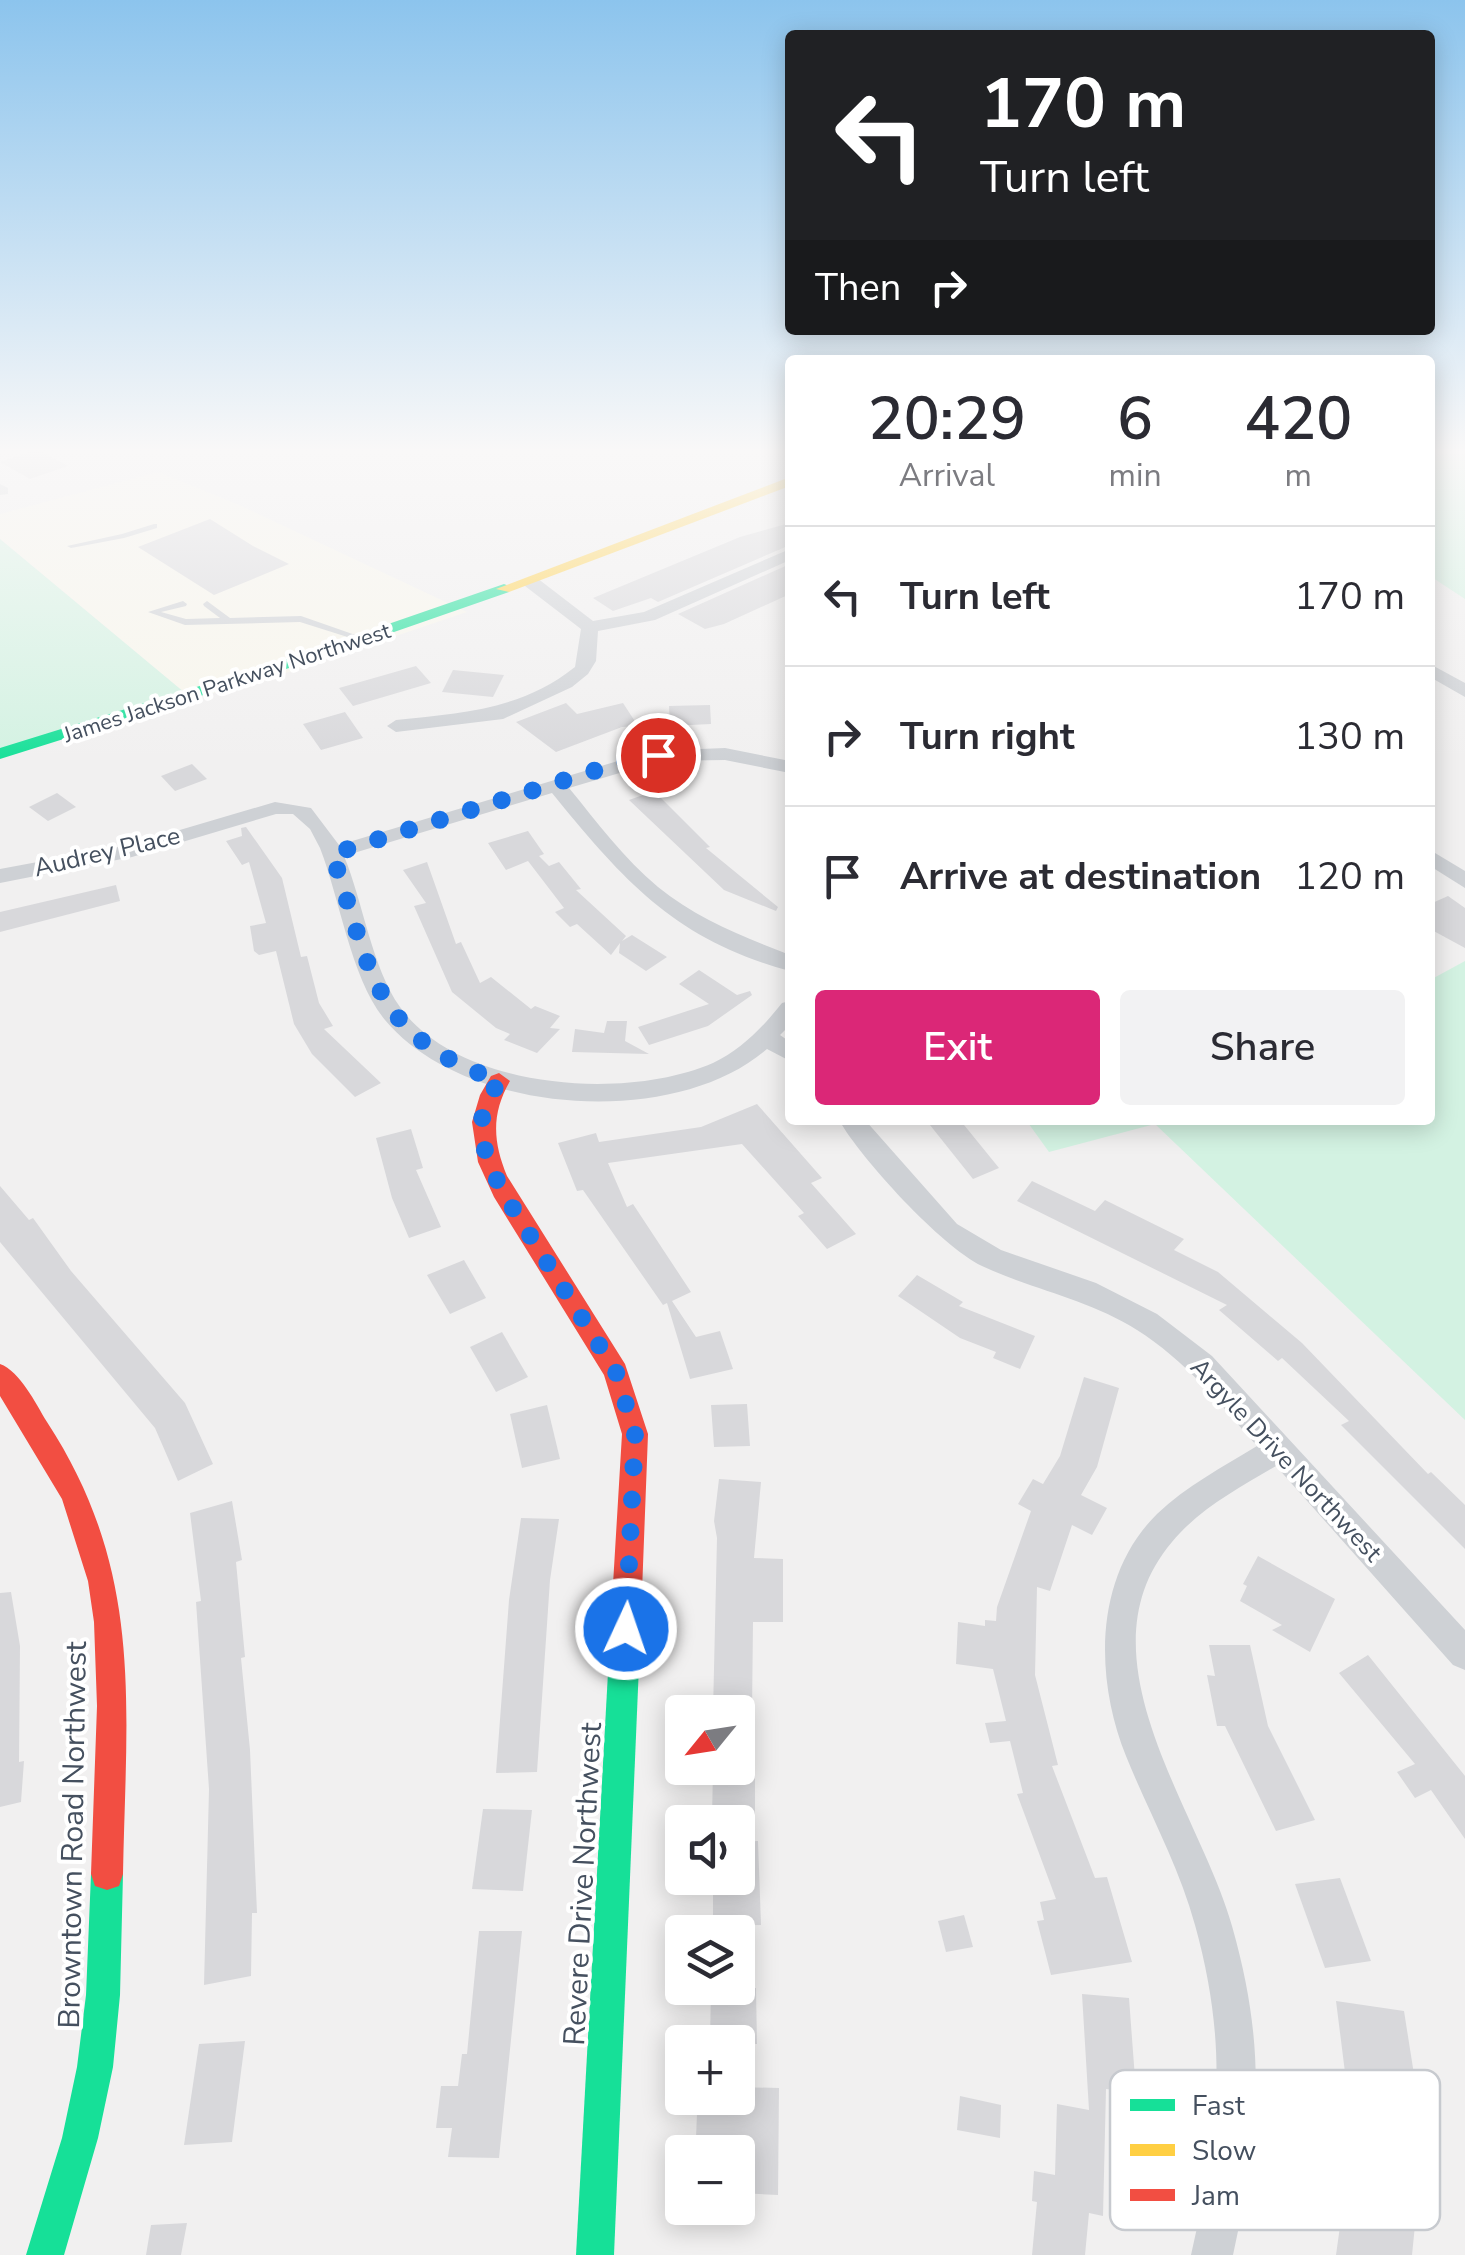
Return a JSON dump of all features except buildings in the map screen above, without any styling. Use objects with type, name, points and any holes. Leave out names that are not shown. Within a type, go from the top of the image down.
[{"type":"street","name":"James Jackson Parkway Northwest","points":[[0,754],[366,640],[601,554]]},
{"type":"street","points":[[530,582],[590,627],[648,616],[785,556]]},
{"type":"street","points":[[396,726],[496,714],[566,682],[587,661],[590,627]]},
{"type":"street","points":[[1435,673],[1465,691]]},
{"type":"street","points":[[785,766],[750,756],[705,752],[658,755],[332,854],[390,1011],[408,1032],[434,1052],[500,1081],[570,1092],[661,1088],[724,1068],[767,1038],[785,1015]]},
{"type":"street","points":[[556,784],[630,872],[664,902],[722,937],[785,962]]},
{"type":"street","name":"Audrey Place","points":[[0,876],[132,851],[275,808],[306,813],[332,854]]},
{"type":"street","points":[[1435,859],[1465,880]]},
{"type":"street","points":[[767,1038],[785,1049]]},
{"type":"street","name":"Revere Drive Northwest","points":[[500,1081],[484,1100],[480,1115],[489,1163],[502,1191],[616,1372],[635,1434],[595,2255]]},
{"type":"street","name":"Argyle Drive Northwest","points":[[854,1125],[948,1231],[991,1258],[1086,1290],[1147,1322],[1202,1364],[1465,1654]]},
{"type":"street","name":"Browntown Road Northwest","points":[[0,1375],[39,1428],[70,1481],[93,1542],[106,1604],[112,1673],[99,2040],[80,2144],[45,2255]]},
{"type":"street","points":[[1235,2070],[1234,2015],[1206,1898],[1126,1718],[1118,1666],[1120,1625],[1136,1568],[1165,1527],[1192,1504],[1279,1448]]},
{"type":"street","points":[[1212,2255],[1217,2230]]},
{"type":"lane","points":[[183,604],[152,612],[185,622],[301,619],[366,640]]},
{"type":"lane","points":[[207,604],[228,621]]},
{"type":"shaded area","points":[[18,554],[344,554],[467,612],[289,672],[192,699]]},
{"type":"green space","points":[[0,554],[18,554],[191,698],[0,751]]},
{"type":"green space","points":[[1435,554],[1465,554],[1465,599],[1435,579]]},
{"type":"green space","points":[[1465,961],[1465,1420],[1156,1125],[1435,1125],[1435,977]]},
{"type":"green space","points":[[1030,1125],[1151,1125],[1049,1152]]},
{"type":"traffic: fast","points":[[0,754],[299,660],[504,589]]},
{"type":"traffic: fast","points":[[595,2255],[626,1618]]},
{"type":"traffic: fast","points":[[45,2255],[80,2138],[99,2043],[107,1874]]},
{"type":"traffic: slow","points":[[504,589],[596,554]]},
{"type":"traffic: jam","points":[[499,1081],[484,1122],[490,1162],[502,1191],[616,1372],[635,1434],[626,1618]]},
{"type":"traffic: jam","points":[[0,1375],[64,1475],[84,1518],[102,1581],[112,1664],[107,1874]]},
{"type":"route","points":[[626,1629],[635,1434],[616,1372],[502,1191],[489,1163],[480,1115],[484,1100],[500,1081],[434,1052],[408,1032],[390,1011],[332,854],[622,762],[658,755]]}]
